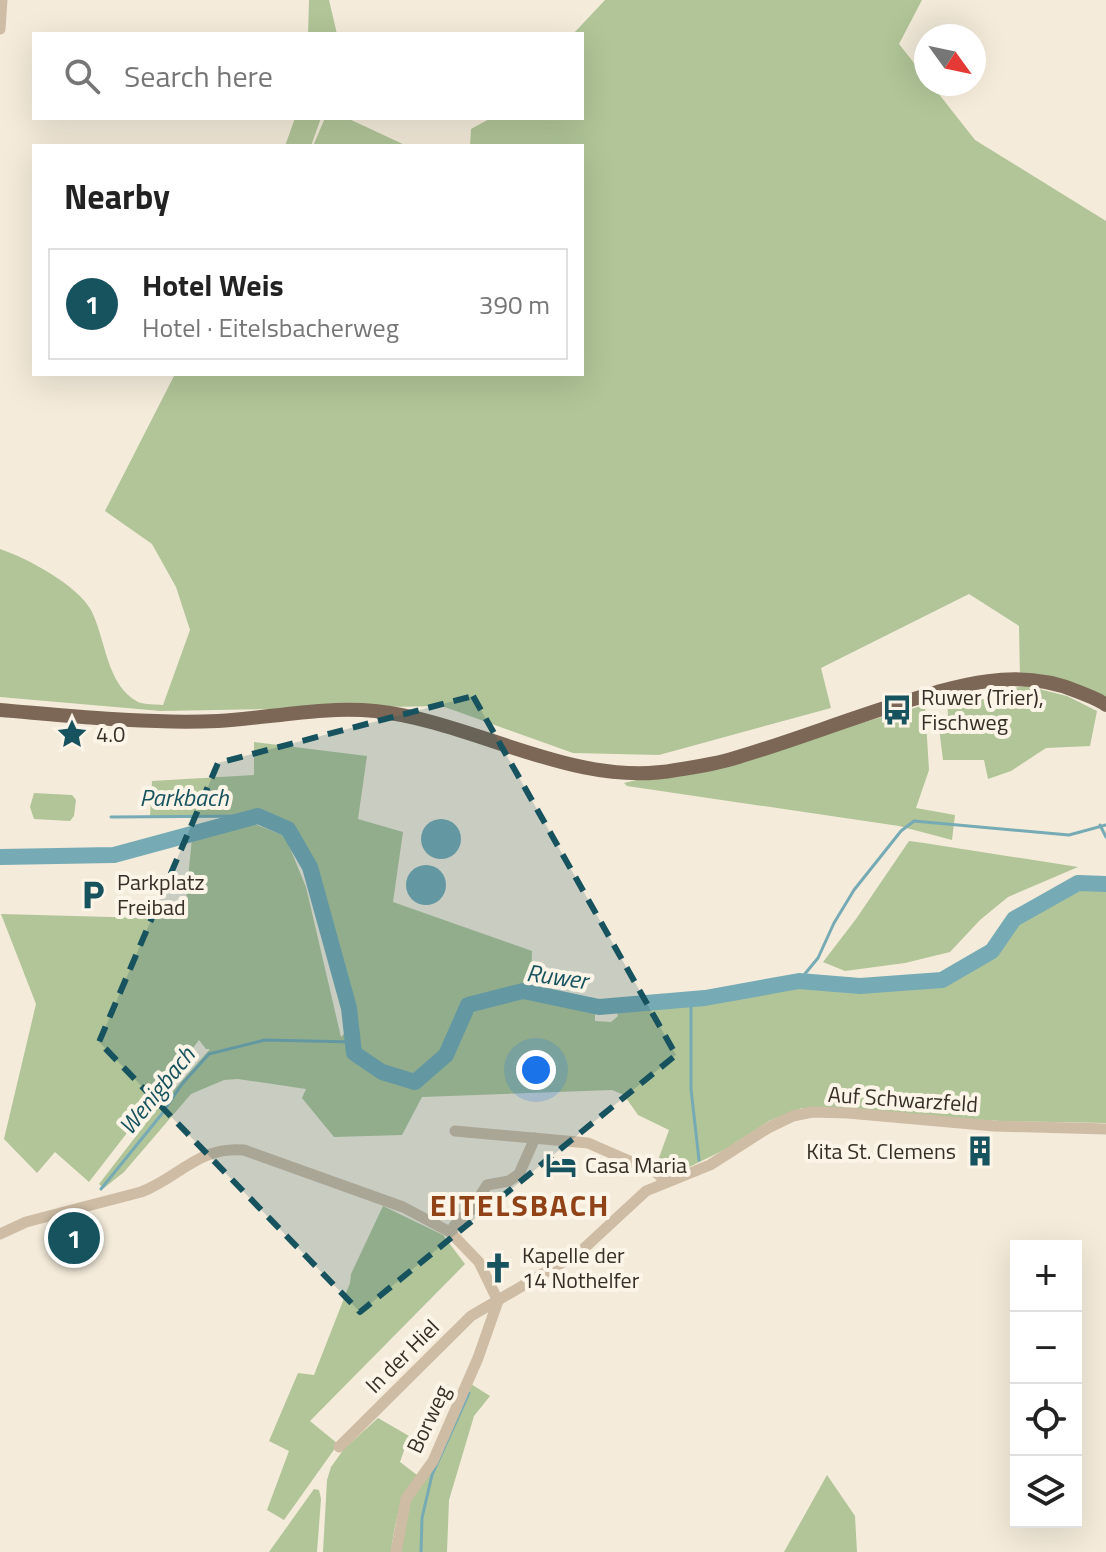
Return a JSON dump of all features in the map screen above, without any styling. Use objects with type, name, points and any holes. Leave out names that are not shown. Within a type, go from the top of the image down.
[{"type":"main road","points":[[0,710],[167,722],[221,721],[309,712],[373,711],[439,724],[562,763],[629,772],[671,771],[732,759],[951,687],[991,681],[1029,678],[1054,683],[1106,705]]},
{"type":"street","points":[[0,29],[2,0]]},
{"type":"street","name":"Auf Schwarzfeld","points":[[498,1301],[588,1246],[640,1196],[710,1165],[768,1128],[802,1113],[848,1113],[994,1126],[1106,1129]]},
{"type":"street","points":[[455,1131],[588,1143],[657,1173],[666,1182]]},
{"type":"street","points":[[450,1232],[471,1210],[487,1185],[509,1181],[519,1174],[535,1138]]},
{"type":"street","points":[[0,1234],[26,1222],[149,1189],[199,1157],[214,1151],[233,1149],[251,1152],[403,1207],[450,1232],[479,1262],[498,1301]]},
{"type":"street","name":"In der Hiel","points":[[339,1447],[471,1316],[498,1301]]},
{"type":"street","name":"Borweg","points":[[396,1552],[400,1517],[406,1499],[433,1461],[478,1358],[498,1301]]},
{"type":"highlighted area","points":[[473,696],[676,1055],[360,1312],[99,1042],[218,763]]},
{"type":"green space","points":[[309,0],[329,0],[337,32],[308,32]]},
{"type":"green space","points":[[605,0],[922,0],[899,44],[914,63],[914,96],[940,96],[975,140],[1106,221],[1106,703],[1020,678],[1019,626],[969,594],[821,668],[831,708],[659,755],[573,753],[442,706],[161,711],[0,697],[0,549],[37,566],[75,591],[91,610],[119,685],[138,702],[163,705],[190,630],[176,587],[152,544],[105,511],[174,376],[584,376],[584,144],[470,144],[471,129],[487,120],[584,120],[584,32],[575,32]]},
{"type":"green space","points":[[294,120],[320,120],[312,144],[286,144]]},
{"type":"green space","points":[[324,120],[351,120],[403,144],[314,144]]},
{"type":"green space","points":[[1027,686],[1067,696],[1097,711],[1090,746],[1046,748],[1011,771],[988,779],[984,760],[943,760],[938,720],[948,715],[947,697]]},
{"type":"green space","points":[[925,705],[929,770],[916,808],[955,815],[952,840],[899,826],[627,786],[624,783],[793,742]]},
{"type":"green space","points":[[254,742],[367,756],[358,819],[403,832],[393,902],[532,951],[531,993],[595,1007],[595,1021],[611,1022],[618,1016],[615,1006],[691,999],[799,981],[860,986],[942,980],[992,951],[1014,919],[1078,883],[1106,884],[1106,1123],[1000,1121],[802,1108],[769,1121],[724,1150],[681,1171],[656,1166],[669,1130],[638,1115],[624,1095],[612,1090],[422,1097],[402,1135],[334,1137],[302,1098],[306,1089],[238,1079],[224,1080],[191,1094],[124,1172],[104,1188],[99,1184],[157,1109],[210,1049],[206,1049],[199,1040],[89,1182],[55,1152],[37,1173],[4,1139],[36,1004],[1,914],[184,919],[192,838],[252,823],[285,836],[306,887],[341,1037],[351,1026],[349,1008],[310,867],[288,829],[258,816],[150,816],[152,781],[254,775]]},
{"type":"green space","points":[[34,793],[72,795],[76,800],[74,816],[70,821],[34,819],[30,807]]},
{"type":"green space","points":[[909,841],[1078,867],[1008,897],[980,920],[950,952],[905,963],[845,971],[823,962]]},
{"type":"green space","points":[[383,1206],[443,1235],[465,1264],[310,1421],[338,1444],[284,1520],[267,1510],[289,1451],[269,1441],[298,1373],[314,1375],[351,1274]]},
{"type":"green space","points":[[471,1384],[490,1396],[474,1416],[449,1500],[447,1552],[399,1552],[408,1505],[435,1465]]},
{"type":"green space","points":[[378,1418],[409,1436],[400,1462],[417,1475],[399,1512],[391,1552],[323,1552],[327,1480],[331,1467],[344,1449]]},
{"type":"green space","points":[[827,1475],[855,1516],[857,1552],[784,1552]]},
{"type":"green space","points":[[314,1489],[319,1490],[321,1499],[317,1552],[269,1552]]},
{"type":"water","points":[[441,819],[455,825],[461,839],[455,853],[441,859],[427,853],[421,839],[427,825]]},
{"type":"water","points":[[426,865],[440,871],[446,885],[440,899],[426,905],[412,899],[406,885],[412,871]]},
{"type":"waterway","name":"Parkbach","points":[[111,817],[258,816]]},
{"type":"waterway","name":"Ruwer","points":[[0,857],[114,855],[258,816],[288,829],[310,867],[349,1008],[354,1053],[382,1072],[415,1082],[446,1055],[468,1005],[523,991],[599,1007],[705,998],[799,981],[860,986],[942,980],[992,951],[1014,919],[1078,883],[1106,884]]},
{"type":"waterway","points":[[799,981],[818,958],[854,890],[901,831],[914,821],[1069,835],[1106,825]]},
{"type":"waterway","points":[[1100,825],[1106,837]]},
{"type":"waterway","points":[[691,999],[691,1089],[699,1160]]},
{"type":"waterway","name":"Wenigbach","points":[[101,1189],[209,1054],[265,1040],[353,1042]]},
{"type":"waterway","points":[[421,1552],[422,1518],[432,1475],[469,1393]]},
{"type":"place","name":"Ruwer (Trier), Fischweg","points":[[897,710]]},
{"type":"place","name":"4.0","points":[[72,734]]},
{"type":"place","name":"Parkplatz Freibad","points":[[93,895]]},
{"type":"place","name":"Kita St. Clemens","points":[[980,1151]]},
{"type":"place","name":"Casa Maria","points":[[561,1165]]},
{"type":"place","name":"Hotel Weis","points":[[74,1238]]},
{"type":"place","name":"Kapelle der 14 Nothelfer","points":[[498,1268]]},
{"type":"district","name":"EITELSBACH","points":[[520,1206]]}]
